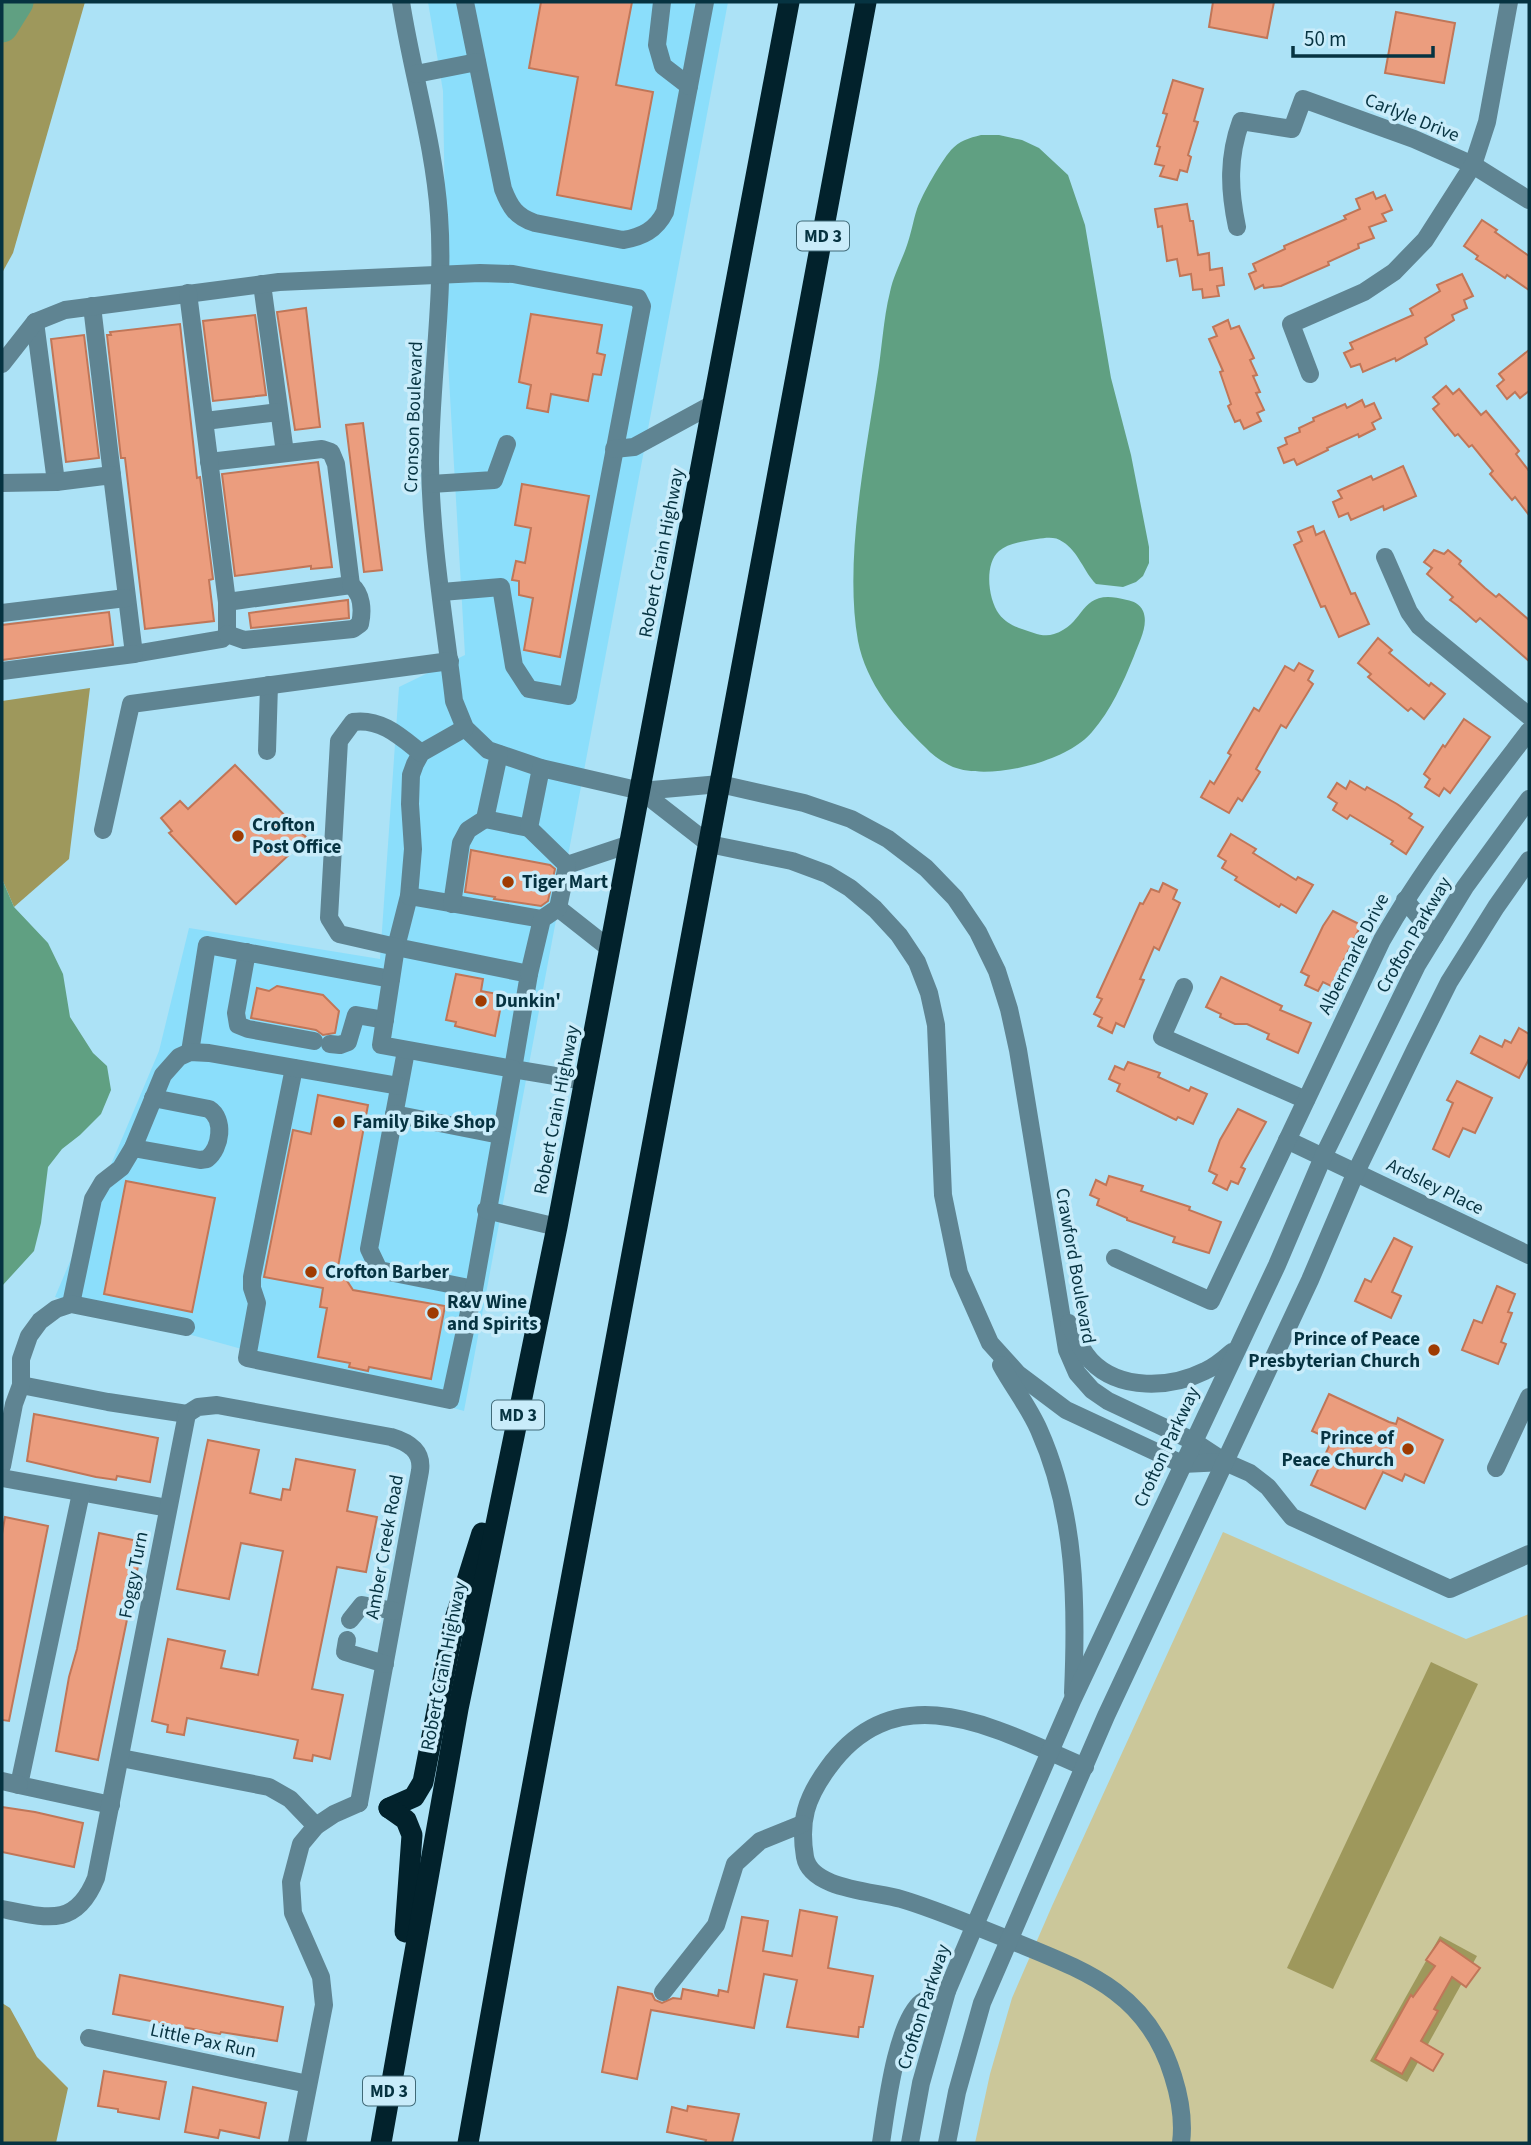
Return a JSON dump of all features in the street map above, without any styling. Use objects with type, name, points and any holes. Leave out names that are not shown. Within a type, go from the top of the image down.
[{"type":"highway","name":"Robert Crain Highway","points":[[381,2143],[458,1709],[557,1227],[789,2]]},
{"type":"highway","name":"MD 3","points":[[468,2143],[866,2]]},
{"type":"highway","points":[[389,1808],[414,1797],[423,1783],[455,1619],[515,1432]]},
{"type":"highway","points":[[389,1808],[406,1819],[412,1835],[398,2040]]},
{"type":"street","name":"Cronson Boulevard","points":[[401,2],[436,182],[442,275],[432,417],[431,484],[454,701],[465,728],[488,750],[541,768],[641,791]]},
{"type":"street","points":[[465,2],[503,189],[514,211],[522,218],[535,223],[623,240],[637,238],[649,232],[659,224],[665,212],[705,2]]},
{"type":"street","points":[[662,2],[657,45],[663,65],[689,86]]},
{"type":"street","points":[[1310,374],[1292,324],[1364,292],[1394,272],[1425,240],[1473,165],[1487,122],[1509,2]]},
{"type":"street","points":[[416,74],[477,62]]},
{"type":"street","name":"Carlyle Drive","points":[[1237,227],[1231,199],[1231,160],[1241,121],[1292,129],[1303,99],[1414,139],[1473,165],[1529,200]]},
{"type":"street","points":[[2,365],[35,322],[65,310],[262,284],[513,274],[638,298],[642,306],[568,696],[530,689],[514,666],[501,587],[442,592]]},
{"type":"street","points":[[262,284],[285,453]]},
{"type":"street","points":[[188,293],[227,602],[228,634]]},
{"type":"street","points":[[92,306],[134,654]]},
{"type":"street","points":[[35,322],[56,482]]},
{"type":"street","points":[[614,449],[634,447],[713,404]]},
{"type":"street","points":[[205,421],[279,412]]},
{"type":"street","points":[[431,484],[494,480],[507,444]]},
{"type":"street","points":[[209,462],[322,449],[331,452],[336,464],[351,585],[360,594],[362,618],[360,624],[353,629],[244,640],[228,634]]},
{"type":"street","points":[[2,483],[56,482],[112,475]]},
{"type":"street","points":[[1385,557],[1409,612],[1419,626],[1529,716]]},
{"type":"street","points":[[227,602],[351,585]]},
{"type":"street","points":[[2,613],[126,598]]},
{"type":"street","points":[[2,671],[134,654],[222,639],[228,634]]},
{"type":"street","points":[[103,831],[131,704],[450,661]]},
{"type":"street","points":[[267,751],[269,685]]},
{"type":"street","points":[[421,753],[389,728],[365,720],[354,722],[339,741],[329,918],[339,934],[530,974]]},
{"type":"street","points":[[465,728],[421,753],[411,775],[413,849],[409,896],[396,947],[381,1045],[585,1081]]},
{"type":"street","name":"Albermarle Drive","points":[[1115,1258],[1211,1301],[1381,940],[1405,900],[1529,732]]},
{"type":"street","points":[[485,819],[499,754]]},
{"type":"street","points":[[529,828],[541,768]]},
{"type":"street","name":"Crawford Boulevard","points":[[641,791],[720,784],[804,803],[851,819],[888,839],[926,868],[955,898],[978,932],[997,971],[1009,1009],[1067,1350],[1077,1373],[1092,1390],[1108,1401],[1193,1441],[1225,1462],[1250,1473],[1268,1486],[1292,1517],[1450,1589],[1529,1554]]},
{"type":"street","points":[[641,791],[709,844],[792,861],[827,874],[875,909],[899,935],[916,961],[929,993],[936,1025],[943,1195],[959,1273],[990,1343],[1038,1426],[1060,1488],[1072,1557],[1075,1644],[1072,1701]]},
{"type":"street","name":"Crofton Parkway","points":[[910,2143],[921,2083],[947,1991],[1072,1701],[1388,1022],[1417,965],[1465,887],[1529,799]]},
{"type":"street","points":[[452,904],[461,843],[468,830],[485,819],[529,828],[567,865]]},
{"type":"street","points":[[567,865],[631,844]]},
{"type":"street","points":[[947,2143],[957,2092],[982,2003],[1111,1704],[1310,1280],[1356,1172],[1449,982],[1529,860]]},
{"type":"street","points":[[294,1068],[252,1277],[257,1303],[247,1358],[450,1400],[474,1289],[486,1210],[542,919],[558,908],[567,865]]},
{"type":"street","points":[[409,896],[542,919]]},
{"type":"street","points":[[1405,900],[1435,936]]},
{"type":"street","points":[[558,908],[610,949]]},
{"type":"street","points":[[190,1052],[207,945],[391,979]]},
{"type":"street","points":[[247,953],[236,1013],[238,1025],[241,1027],[340,1045],[348,1042],[356,1015],[385,1020]]},
{"type":"street","points":[[1184,987],[1162,1037],[1306,1100]]},
{"type":"street","points":[[406,1051],[369,1249],[379,1270],[474,1289]]},
{"type":"street","points":[[63,1307],[93,1199],[103,1182],[121,1168],[134,1148],[163,1075],[179,1057],[190,1052],[209,1053],[399,1086]]},
{"type":"street","points":[[134,1148],[201,1160],[207,1159],[215,1149],[219,1127],[216,1114],[209,1109],[153,1098]]},
{"type":"street","points":[[394,1114],[500,1135]]},
{"type":"street","points":[[1287,1140],[1323,1157]]},
{"type":"street","name":"Ardsley Place","points":[[1323,1157],[1529,1255]]},
{"type":"street","points":[[486,1210],[557,1227]]},
{"type":"street","points":[[1059,1299],[1077,1343],[1092,1362],[1106,1373],[1130,1381],[1150,1384],[1193,1377],[1209,1370],[1235,1350]]},
{"type":"street","points":[[2,1466],[14,1404],[21,1385],[21,1359],[29,1336],[40,1321],[63,1307],[186,1327]]},
{"type":"street","points":[[990,1343],[1018,1374],[1066,1410],[1182,1464],[1225,1462]]},
{"type":"street","points":[[21,1385],[187,1414]]},
{"type":"street","points":[[1496,1468],[1529,1397]]},
{"type":"street","name":"Amber Creek Road","points":[[187,1414],[198,1406],[217,1405],[391,1437],[405,1441],[413,1448],[421,1463],[359,1803]]},
{"type":"street","name":"Foggy Turn","points":[[2,1909],[46,1917],[66,1915],[89,1897],[96,1878],[121,1758],[187,1414]]},
{"type":"street","points":[[2,1478],[168,1508]]},
{"type":"street","points":[[80,1493],[11,1783],[111,1805]]},
{"type":"street","points":[[350,1620],[362,1605],[394,1611]]},
{"type":"street","points":[[347,1640],[345,1652],[384,1664]]},
{"type":"street","points":[[1084,1767],[974,1721],[951,1716],[926,1714],[898,1717],[879,1723],[858,1735],[840,1751],[819,1780],[808,1801],[802,1824],[806,1862],[814,1874],[825,1881],[900,1898],[975,1925],[1079,1968],[1113,1988],[1159,2038],[1180,2104],[1183,2126],[1181,2143]]},
{"type":"street","points":[[121,1758],[269,1787],[290,1799],[316,1826]]},
{"type":"street","points":[[297,2143],[324,2005],[321,1977],[293,1913],[291,1882],[302,1844],[316,1826],[359,1803],[389,1808]]},
{"type":"street","points":[[663,1992],[716,1925],[735,1864],[760,1841],[802,1824]]},
{"type":"street","points":[[881,2143],[893,2074],[905,2030],[912,2014],[922,2003],[947,1991]]},
{"type":"street","name":"Little Pax Run","points":[[89,2038],[308,2084]]},
{"type":"shaded area","points":[[2,2],[85,2],[13,253],[2,273]]},
{"type":"shaded area","points":[[428,2],[728,2],[464,1411],[55,1297],[159,1051],[189,928],[380,959],[399,687],[465,655],[447,344],[443,91]]},
{"type":"shaded area","points":[[981,135],[999,135],[1022,140],[1039,148],[1068,175],[1085,225],[1111,378],[1131,455],[1149,547],[1149,563],[1143,576],[1123,587],[1096,584],[1073,551],[1057,539],[1044,538],[1017,543],[1003,548],[994,557],[989,582],[992,600],[1001,617],[1015,627],[1042,635],[1054,634],[1065,629],[1091,602],[1111,597],[1134,602],[1143,611],[1145,622],[1141,639],[1121,686],[1092,732],[1080,743],[1047,760],[987,772],[953,767],[938,759],[904,725],[875,686],[858,641],[853,578],[862,476],[891,286],[908,243],[917,209],[932,178],[954,147],[964,140]]},
{"type":"shaded area","points":[[90,688],[69,859],[14,907],[2,879],[2,701]]},
{"type":"shaded area","points":[[2,879],[14,907],[48,943],[63,974],[70,1017],[93,1053],[107,1066],[111,1090],[101,1114],[62,1149],[48,1167],[41,1223],[34,1251],[2,1286]]},
{"type":"shaded area","points":[[1223,1532],[1466,1639],[1529,1614],[1529,2143],[975,2143],[990,2074],[1012,1998]]},
{"type":"shaded area","points":[[1431,1662],[1478,1684],[1333,1989],[1287,1968]]},
{"type":"shaded area","points":[[1440,1936],[1477,1956],[1407,2082],[1370,2061]]},
{"type":"shaded area","points":[[2,2003],[10,2008],[37,2057],[68,2088],[56,2143],[2,2143]]},
{"type":"building","points":[[541,2],[632,2],[616,85],[653,92],[631,209],[557,195],[578,77],[529,68]]},
{"type":"building","points":[[1213,2],[1274,2],[1267,38],[1209,27]]},
{"type":"building","points":[[1396,12],[1455,23],[1444,83],[1385,73]]},
{"type":"building","points":[[1173,80],[1203,89],[1194,121],[1198,122],[1188,155],[1191,157],[1187,172],[1180,170],[1177,180],[1160,176],[1164,166],[1155,164],[1160,147],[1157,146],[1167,114],[1163,113]]},
{"type":"building","points":[[1373,192],[1376,199],[1385,195],[1392,210],[1382,214],[1386,221],[1369,227],[1374,238],[1328,262],[1329,265],[1281,286],[1264,288],[1263,285],[1255,289],[1249,274],[1256,271],[1253,264],[1285,249],[1284,246],[1346,219],[1344,216],[1360,209],[1356,199]]},
{"type":"building","points":[[1187,204],[1190,221],[1193,221],[1198,255],[1209,253],[1210,270],[1222,268],[1224,285],[1217,286],[1219,296],[1203,298],[1202,289],[1193,290],[1191,274],[1180,276],[1177,259],[1167,261],[1162,226],[1158,227],[1155,209]]},
{"type":"building","points":[[1482,220],[1529,256],[1529,290],[1476,259],[1478,256],[1464,246]]},
{"type":"building","points":[[1462,274],[1473,296],[1464,300],[1467,308],[1452,315],[1454,320],[1425,338],[1427,344],[1396,361],[1395,358],[1363,372],[1360,364],[1351,367],[1344,353],[1353,349],[1350,343],[1413,315],[1410,309],[1440,291],[1437,285]]},
{"type":"building","points":[[306,308],[320,427],[295,430],[277,312]]},
{"type":"building","points":[[531,314],[602,325],[597,353],[605,355],[601,375],[593,374],[588,401],[551,394],[548,412],[527,408],[531,385],[519,382]]},
{"type":"building","points":[[255,315],[266,395],[213,401],[203,321]]},
{"type":"building","points":[[1228,320],[1231,329],[1239,326],[1254,358],[1250,360],[1257,375],[1253,376],[1260,392],[1256,393],[1264,410],[1257,413],[1261,421],[1244,429],[1240,420],[1235,422],[1228,406],[1231,404],[1220,372],[1223,371],[1209,339],[1217,336],[1213,327]]},
{"type":"building","points":[[180,324],[197,478],[200,477],[213,579],[209,580],[214,621],[145,629],[107,335],[111,335],[110,332]]},
{"type":"building","points":[[84,335],[99,458],[66,462],[51,339]]},
{"type":"building","points":[[1529,350],[1529,391],[1520,398],[1515,392],[1507,399],[1497,386],[1504,380],[1499,374]]},
{"type":"building","points":[[1446,386],[1453,394],[1459,389],[1481,415],[1486,411],[1519,451],[1516,454],[1529,471],[1529,515],[1515,497],[1512,500],[1490,474],[1493,471],[1472,445],[1469,447],[1458,434],[1455,436],[1433,409],[1439,404],[1433,397]]},
{"type":"building","points":[[1362,400],[1365,407],[1374,403],[1381,418],[1372,423],[1375,429],[1327,448],[1328,450],[1297,465],[1294,459],[1284,463],[1278,448],[1287,444],[1285,438],[1300,432],[1299,428],[1314,421],[1313,418],[1345,404],[1347,408]]},
{"type":"building","points":[[363,423],[382,570],[364,572],[346,425]]},
{"type":"building","points":[[318,462],[332,567],[311,569],[311,566],[235,576],[222,474]]},
{"type":"building","points":[[1403,466],[1416,496],[1351,520],[1348,513],[1339,517],[1333,502],[1342,498],[1338,491],[1371,476],[1373,480]]},
{"type":"building","points":[[522,484],[589,496],[560,657],[524,650],[533,598],[519,595],[519,581],[512,580],[516,561],[525,563],[531,528],[515,525]]},
{"type":"building","points":[[1313,526],[1316,535],[1324,531],[1351,594],[1355,593],[1369,624],[1339,637],[1325,606],[1321,607],[1294,545],[1302,541],[1298,532]]},
{"type":"building","points":[[1434,550],[1444,554],[1448,550],[1485,588],[1496,597],[1499,594],[1529,620],[1529,661],[1480,618],[1476,622],[1450,600],[1453,597],[1427,574],[1432,568],[1424,562]]},
{"type":"building","points":[[348,600],[349,618],[251,628],[249,613]]},
{"type":"building","points":[[109,612],[113,645],[2,660],[2,625]]},
{"type":"building","points":[[1378,638],[1392,650],[1389,653],[1429,686],[1431,683],[1445,694],[1424,719],[1411,708],[1408,711],[1368,677],[1371,674],[1358,663]]},
{"type":"building","points":[[1299,663],[1313,671],[1308,680],[1313,684],[1286,728],[1281,725],[1256,769],[1260,772],[1242,801],[1238,798],[1229,813],[1201,797],[1210,781],[1214,784],[1254,708],[1259,711],[1285,666],[1294,671]]},
{"type":"building","points":[[1464,719],[1490,737],[1450,793],[1444,788],[1439,796],[1425,787],[1430,779],[1424,774]]},
{"type":"building","name":"Crofton Post Office","points":[[235,765],[307,838],[236,904],[169,833],[172,831],[161,818],[180,801],[188,809]]},
{"type":"building","points":[[1350,781],[1397,804],[1412,814],[1409,818],[1423,827],[1406,854],[1391,844],[1393,841],[1350,815],[1347,819],[1333,810],[1337,803],[1328,797],[1337,783],[1346,789]]},
{"type":"building","points":[[1231,834],[1256,849],[1253,853],[1296,880],[1298,877],[1313,885],[1296,913],[1281,904],[1279,907],[1235,880],[1237,877],[1222,868],[1226,861],[1218,856]]},
{"type":"building","points":[[471,850],[550,865],[555,869],[548,901],[541,906],[465,892]]},
{"type":"building","points":[[1163,883],[1177,890],[1173,899],[1180,903],[1159,950],[1154,947],[1140,979],[1144,980],[1124,1027],[1116,1023],[1112,1033],[1098,1026],[1102,1018],[1094,1014],[1102,999],[1097,997],[1140,903],[1143,904],[1151,889],[1159,892]]},
{"type":"building","points":[[1333,911],[1361,925],[1331,986],[1323,982],[1318,991],[1305,985],[1309,976],[1301,972]]},
{"type":"building","name":"Dunkin'","points":[[456,974],[483,979],[481,991],[503,995],[495,1036],[455,1026],[456,1022],[446,1020]]},
{"type":"building","points":[[1221,977],[1282,1006],[1280,1010],[1311,1023],[1298,1053],[1267,1039],[1269,1034],[1247,1024],[1235,1024],[1206,1007]]},
{"type":"building","points":[[277,986],[323,995],[339,1011],[335,1033],[323,1035],[316,1030],[251,1018],[257,988],[269,991]]},
{"type":"building","points":[[1519,1028],[1529,1034],[1529,1059],[1519,1078],[1471,1053],[1480,1036],[1502,1047],[1505,1040],[1511,1043]]},
{"type":"building","points":[[1128,1062],[1160,1073],[1158,1077],[1189,1091],[1191,1087],[1207,1094],[1193,1124],[1178,1117],[1176,1120],[1117,1091],[1120,1084],[1109,1079],[1115,1066],[1124,1070]]},
{"type":"building","points":[[1457,1081],[1492,1098],[1475,1133],[1463,1128],[1449,1157],[1433,1149],[1453,1103],[1447,1100]]},
{"type":"building","points":[[318,1095],[368,1105],[338,1267],[353,1290],[445,1306],[431,1379],[369,1367],[368,1371],[349,1367],[350,1363],[318,1357],[327,1308],[320,1307],[323,1288],[264,1277],[293,1130],[311,1134]]},
{"type":"building","points":[[1238,1109],[1266,1122],[1241,1167],[1245,1169],[1238,1184],[1231,1181],[1227,1190],[1213,1183],[1217,1175],[1209,1171],[1220,1140]]},
{"type":"building","points":[[1109,1176],[1143,1186],[1141,1191],[1190,1207],[1189,1210],[1221,1222],[1209,1253],[1173,1242],[1175,1237],[1127,1220],[1097,1205],[1099,1199],[1090,1195],[1096,1180],[1106,1185]]},
{"type":"building","points":[[126,1181],[215,1198],[192,1312],[104,1294]]},
{"type":"building","points":[[1394,1238],[1412,1247],[1392,1292],[1401,1296],[1391,1318],[1355,1301],[1365,1279],[1371,1282]]},
{"type":"building","points":[[1497,1286],[1515,1294],[1508,1312],[1512,1313],[1501,1342],[1506,1344],[1498,1364],[1462,1350],[1474,1320],[1482,1323]]},
{"type":"building","name":"Prince of Peace Church","points":[[1329,1394],[1389,1422],[1396,1424],[1398,1418],[1443,1440],[1424,1483],[1405,1474],[1402,1481],[1383,1472],[1365,1509],[1311,1485],[1332,1440],[1312,1431]]},
{"type":"building","points":[[34,1414],[158,1438],[150,1482],[117,1476],[116,1480],[96,1477],[27,1461]]},
{"type":"building","points":[[208,1440],[259,1450],[250,1493],[281,1500],[283,1489],[290,1490],[296,1459],[355,1470],[347,1511],[377,1517],[366,1572],[337,1567],[312,1689],[343,1695],[330,1759],[313,1755],[312,1761],[294,1758],[298,1740],[187,1718],[184,1735],[167,1732],[168,1725],[152,1721],[168,1639],[225,1651],[221,1668],[258,1675],[283,1551],[241,1543],[229,1599],[177,1589]]},
{"type":"building","points":[[5,1517],[48,1526],[9,1721],[2,1720],[2,1534]]},
{"type":"building","points":[[99,1533],[143,1542],[98,1760],[56,1751]]},
{"type":"building","points":[[2,1807],[83,1823],[74,1867],[2,1852]]},
{"type":"building","points":[[800,1910],[837,1917],[828,1968],[873,1976],[863,2027],[859,2027],[858,2037],[787,2027],[797,1980],[764,1974],[754,2028],[651,2010],[637,2079],[602,2072],[618,1987],[652,1994],[655,2000],[662,2003],[673,1998],[681,1999],[683,1989],[718,1996],[719,1990],[728,1992],[742,1917],[768,1921],[763,1951],[792,1956]]},
{"type":"building","points":[[1440,1940],[1480,1968],[1466,1987],[1452,1977],[1434,2009],[1438,2011],[1421,2041],[1443,2054],[1433,2071],[1411,2058],[1402,2074],[1375,2059],[1411,1995],[1413,1997],[1435,1966],[1426,1960]]},
{"type":"building","points":[[120,1975],[283,2007],[277,2041],[221,2032],[220,2034],[113,2014]]},
{"type":"building","points":[[104,2071],[166,2082],[159,2119],[98,2106]]},
{"type":"building","points":[[193,2087],[266,2103],[259,2138],[220,2130],[218,2138],[185,2132]]},
{"type":"building","points":[[688,2106],[739,2114],[732,2143],[705,2143],[706,2140],[667,2132],[672,2107],[687,2111]]},
{"type":"waterway","points":[[2,26],[17,2]]},
{"type":"place","name":"Crofton Post Office","points":[[238,836]]},
{"type":"place","name":"Tiger Mart","points":[[508,882]]},
{"type":"place","name":"Dunkin'","points":[[481,1001]]},
{"type":"place","name":"Family Bike Shop","points":[[339,1122]]},
{"type":"place","name":"Crofton Barber","points":[[311,1272]]},
{"type":"place","name":"R&V Wine and Spirits","points":[[433,1313]]},
{"type":"place","name":"Prince of Peace Presbyterian Church","points":[[1434,1350]]},
{"type":"place","name":"Prince of Peace Church","points":[[1408,1449]]}]
